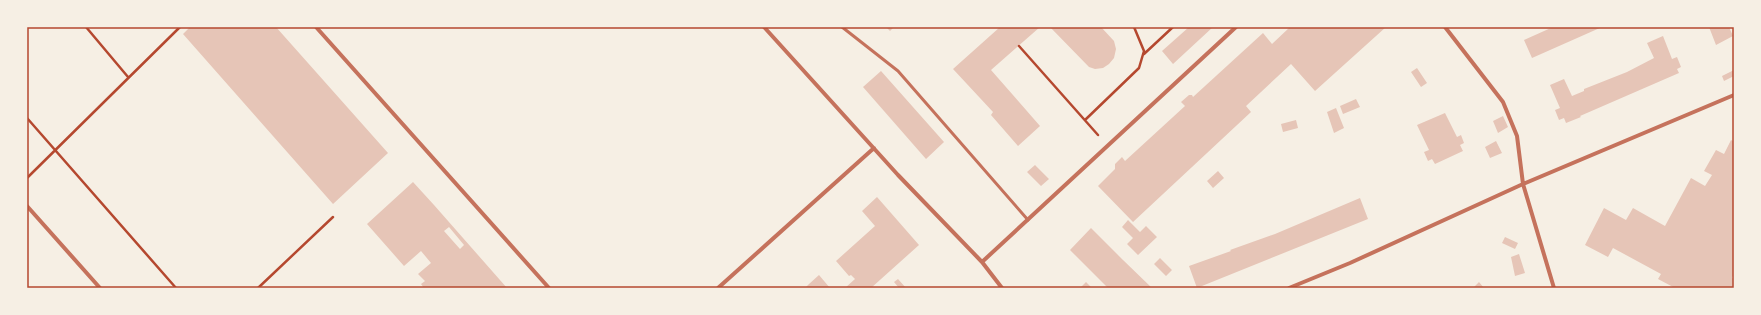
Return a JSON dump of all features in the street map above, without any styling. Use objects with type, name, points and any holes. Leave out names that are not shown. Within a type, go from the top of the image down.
[{"type":"street","points":[[316,27],[549,288]]},
{"type":"street","points":[[764,27],[898,175],[982,262],[1002,288]]},
{"type":"street","points":[[982,262],[1236,27]]},
{"type":"street","points":[[1444,27],[1503,102],[1517,136],[1523,184],[1554,288]]},
{"type":"street","points":[[1289,288],[1350,263],[1523,184],[1734,95]]},
{"type":"street","points":[[718,288],[874,148]]},
{"type":"street","points":[[27,206],[100,288]]},
{"type":"lane","points":[[842,27],[898,71],[1028,220]]},
{"type":"path","points":[[86,27],[128,77]]},
{"type":"path","points":[[1085,120],[1139,68],[1144,50],[1134,27]]},
{"type":"path","points":[[1143,55],[1173,27]]},
{"type":"path","points":[[27,178],[178,28]]},
{"type":"path","points":[[1019,46],[1108,145]]},
{"type":"path","points":[[27,118],[56,149],[176,288]]},
{"type":"path","points":[[258,288],[333,217]]},
{"type":"building","points":[[190,27],[276,27],[388,153],[333,204],[183,34]]},
{"type":"building","points":[[886,27],[894,27],[890,31]]},
{"type":"building","points":[[1000,27],[1040,27],[991,70],[1040,126],[1018,146],[991,115],[993,112],[953,69]]},
{"type":"building","points":[[1050,27],[1101,27],[1114,41],[1116,49],[1114,58],[1103,68],[1095,69],[1089,67]]},
{"type":"building","points":[[1189,27],[1213,27],[1173,64],[1162,51]]},
{"type":"building","points":[[1290,27],[1386,27],[1315,91],[1291,64],[1246,106],[1251,112],[1133,222],[1098,186],[1115,169],[1115,164],[1122,157],[1125,161],[1185,106],[1181,102],[1189,95],[1192,95],[1193,97],[1263,33],[1272,44]]},
{"type":"building","points":[[1553,27],[1602,27],[1532,58],[1524,40]]},
{"type":"building","points":[[1709,27],[1729,27],[1733,36],[1716,45]]},
{"type":"building","points":[[1663,36],[1672,59],[1677,57],[1681,67],[1677,69],[1679,73],[1566,123],[1564,118],[1559,120],[1555,110],[1560,108],[1550,85],[1564,79],[1572,96],[1584,91],[1584,89],[1627,72],[1654,58],[1647,43]]},
{"type":"building","points":[[1417,68],[1427,83],[1421,87],[1411,72]]},
{"type":"building","points":[[1734,70],[1734,76],[1724,81],[1722,76]]},
{"type":"building","points":[[881,71],[944,142],[926,159],[863,87]]},
{"type":"building","points":[[1356,99],[1360,107],[1343,114],[1340,106]]},
{"type":"building","points":[[1336,108],[1344,128],[1334,133],[1327,112]]},
{"type":"building","points":[[1445,113],[1457,137],[1461,135],[1464,143],[1460,145],[1463,151],[1435,164],[1432,159],[1428,161],[1424,152],[1429,150],[1417,125]]},
{"type":"building","points":[[1503,116],[1508,127],[1498,133],[1493,121]]},
{"type":"building","points":[[1296,120],[1298,128],[1283,132],[1281,124]]},
{"type":"building","points":[[1731,140],[1734,142],[1734,273],[1732,278],[1734,279],[1734,288],[1675,288],[1658,279],[1661,274],[1613,248],[1608,257],[1585,245],[1604,208],[1626,220],[1633,208],[1665,226],[1691,178],[1705,186],[1712,175],[1704,171],[1716,150],[1724,154]]},
{"type":"building","points":[[1496,141],[1502,153],[1490,158],[1485,147]]},
{"type":"building","points":[[1035,165],[1049,179],[1041,186],[1027,172]]},
{"type":"building","points":[[1218,171],[1224,178],[1213,188],[1207,181]]},
{"type":"building","points":[[413,182],[507,288],[424,288],[421,284],[425,281],[418,274],[431,263],[421,251],[404,266],[367,224]],"holes":[[[449,227],[464,245],[460,249],[444,231]]]},
{"type":"building","points":[[877,197],[919,245],[871,288],[845,288],[855,279],[851,275],[849,276],[836,261],[875,226],[862,211]]},
{"type":"building","points":[[1360,198],[1368,219],[1197,288],[1189,266],[1275,234]]},
{"type":"building","points":[[1128,220],[1140,232],[1146,226],[1157,237],[1138,255],[1127,244],[1133,238],[1122,227]]},
{"type":"building","points":[[1091,228],[1152,288],[1108,288],[1070,250]]},
{"type":"building","points":[[1505,237],[1518,243],[1515,249],[1502,243]]},
{"type":"building","points":[[1519,254],[1525,273],[1515,276],[1511,257]]},
{"type":"building","points":[[1160,258],[1172,270],[1166,276],[1154,264]]},
{"type":"building","points":[[819,275],[830,288],[805,288],[809,284]]},
{"type":"building","points":[[898,279],[906,288],[899,288],[894,282]]},
{"type":"building","points":[[1086,282],[1092,288],[1080,288]]},
{"type":"building","points":[[1479,282],[1484,288],[1473,288]]}]
